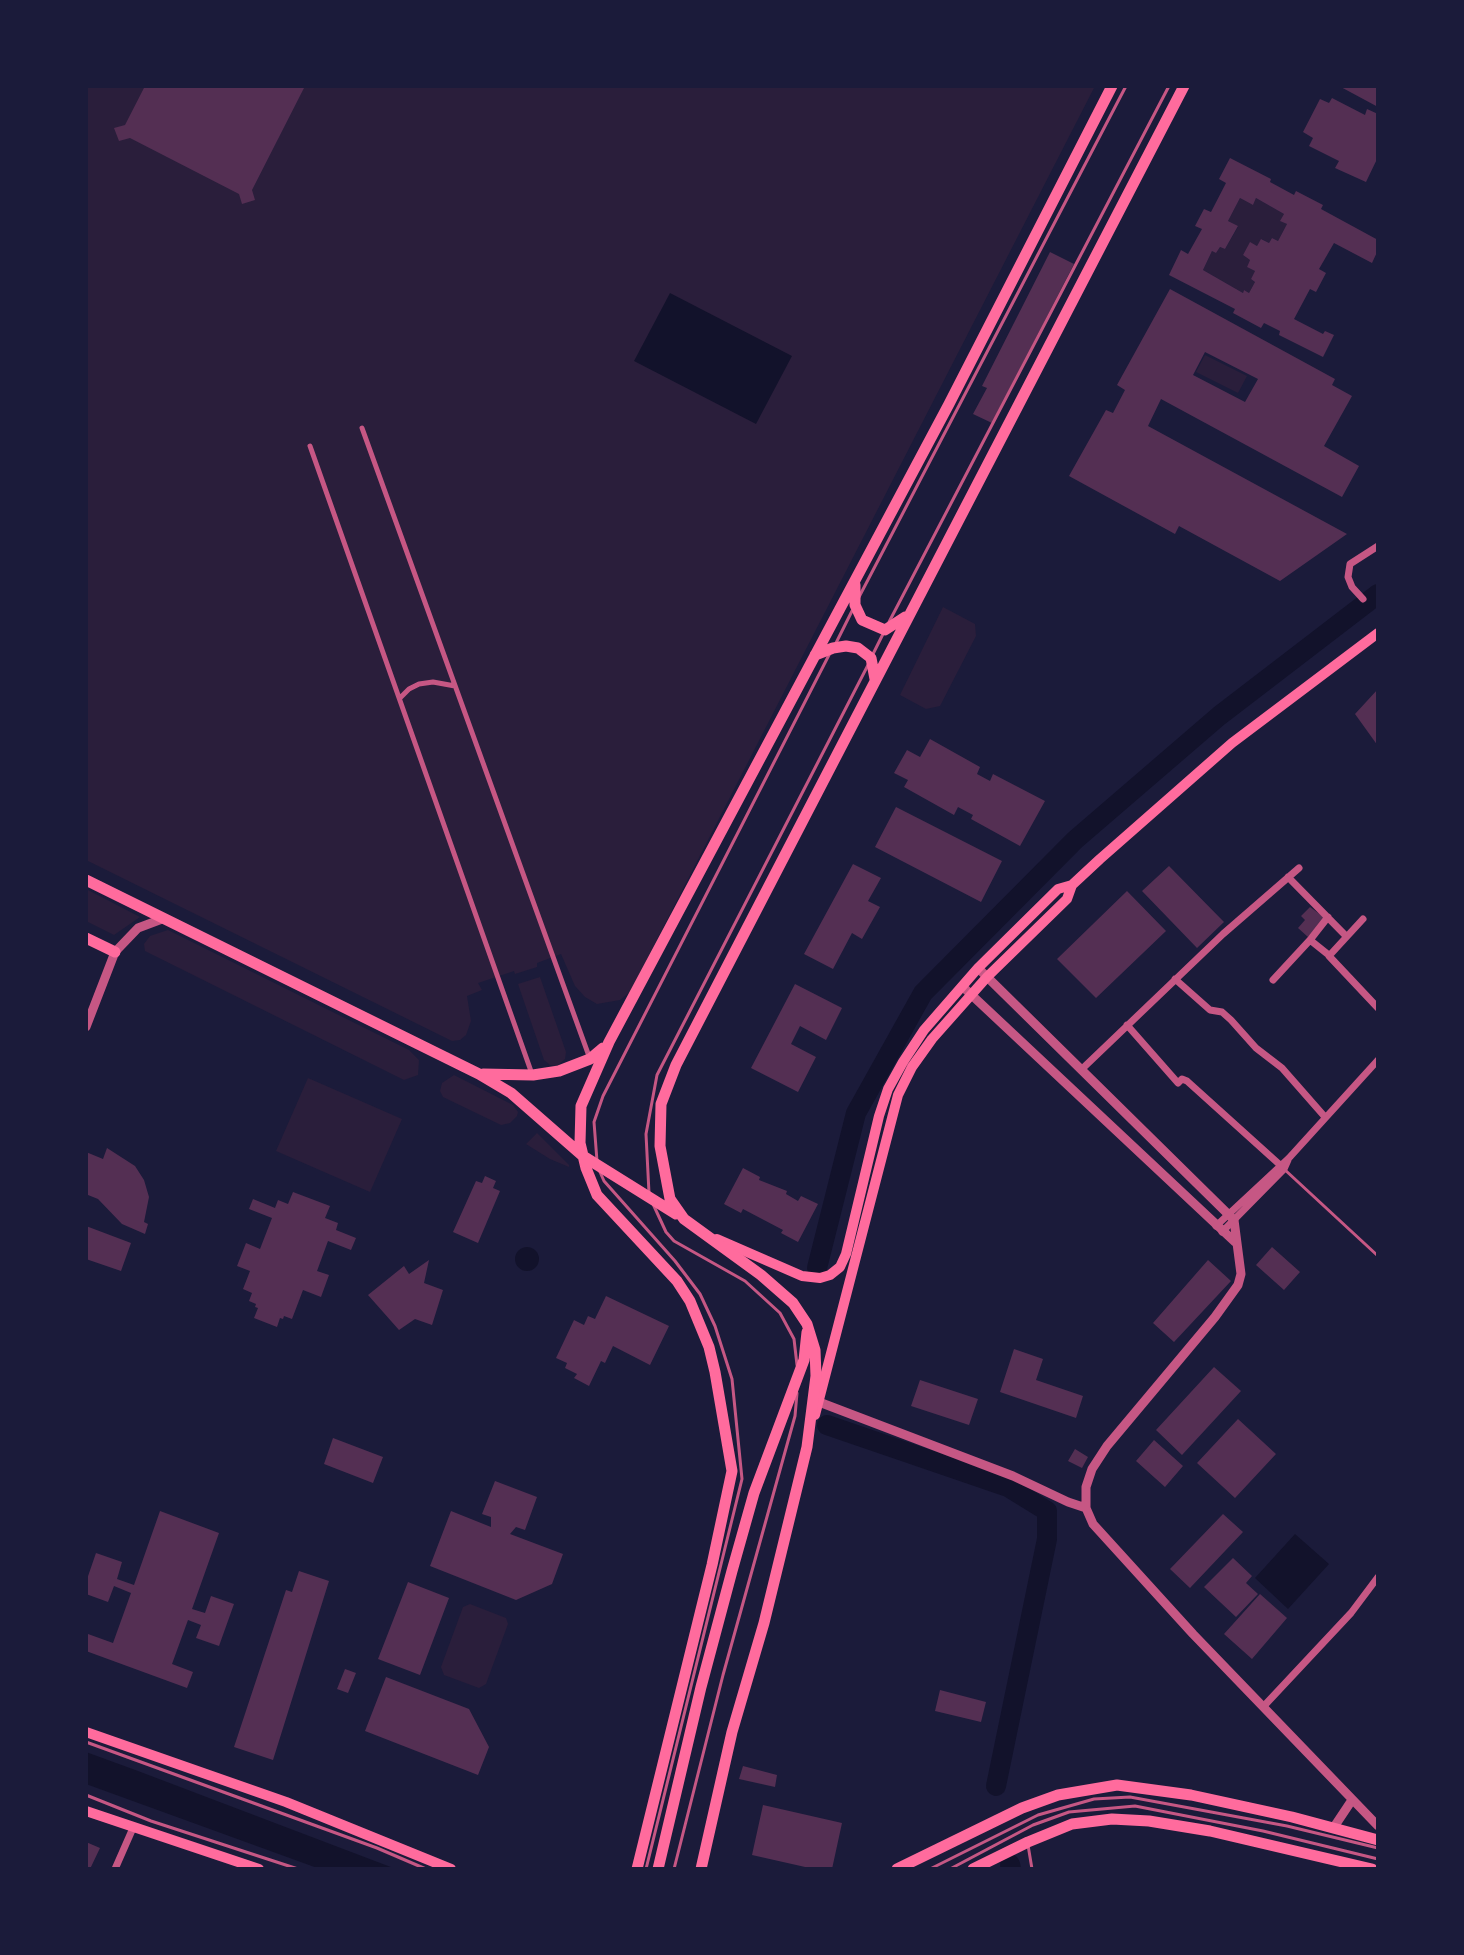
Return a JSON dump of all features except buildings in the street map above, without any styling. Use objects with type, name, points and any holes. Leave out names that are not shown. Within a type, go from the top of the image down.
[{"type":"main road","points":[[637,1869],[732,1471],[709,1347],[690,1301],[677,1281],[597,1195],[583,1156],[579,1131],[581,1106],[609,1042],[855,581],[1112,86]]},
{"type":"main road","points":[[684,1219],[670,1199],[663,1169],[660,1115],[666,1089],[1184,86]]},
{"type":"main road","points":[[855,581],[855,605],[862,620],[885,630],[900,623],[911,611]]},
{"type":"main road","points":[[704,1234],[802,1276],[820,1278],[840,1267],[846,1254],[888,1089],[924,1030],[978,968],[1058,889],[1072,885],[1232,743],[1378,633]]},
{"type":"main road","points":[[815,655],[833,648],[858,648],[871,658],[875,683]]},
{"type":"main road","points":[[86,880],[479,1074],[511,1093],[583,1156],[684,1219],[761,1275],[793,1303],[807,1324],[815,1350],[816,1376],[807,1447]]},
{"type":"main road","points":[[701,1869],[732,1732],[764,1623],[898,1095],[932,1039],[987,977],[1067,899],[1072,885]]},
{"type":"main road","points":[[86,938],[115,952]]},
{"type":"main road","points":[[479,1074],[533,1075],[559,1071],[590,1059],[609,1042]]},
{"type":"main road","points":[[658,1869],[701,1687],[754,1493],[797,1379],[807,1343],[807,1324]]},
{"type":"main road","points":[[86,1732],[286,1802],[451,1869]]},
{"type":"main road","points":[[897,1869],[1016,1811],[1058,1795],[1117,1785],[1191,1795],[1378,1840]]},
{"type":"main road","points":[[86,1811],[259,1869]]},
{"type":"main road","points":[[981,1866],[1072,1824],[1112,1819],[1149,1821],[1273,1844],[1372,1869]]},
{"type":"street","points":[[362,428],[590,1059]]},
{"type":"street","points":[[310,446],[533,1075]]},
{"type":"street","points":[[1363,599],[1348,577],[1350,564],[1378,546]]},
{"type":"street","points":[[400,699],[419,684],[433,682],[455,686]]},
{"type":"street","points":[[1082,1069],[1175,979],[1299,868]]},
{"type":"street","points":[[1288,877],[1346,936]]},
{"type":"street","points":[[1273,980],[1328,917]]},
{"type":"street","points":[[86,1027],[115,952],[138,928],[162,919]]},
{"type":"street","points":[[1330,956],[1363,919]]},
{"type":"street","points":[[1310,940],[1330,956],[1378,1008]]},
{"type":"street","points":[[978,968],[1231,1217],[1241,1274],[1233,1294],[1107,1446],[1092,1469],[1086,1487],[1086,1508],[1093,1524],[1378,1826]]},
{"type":"street","points":[[1175,979],[1210,1010],[1220,1011],[1231,1020],[1259,1051],[1282,1068],[1325,1117]]},
{"type":"street","points":[[962,986],[1235,1242]]},
{"type":"street","points":[[1127,1025],[1178,1083],[1182,1079],[1187,1081],[1282,1166]]},
{"type":"street","points":[[1219,1229],[1282,1166],[1378,1060]]},
{"type":"street","points":[[819,1402],[1013,1476],[1086,1508]]},
{"type":"street","points":[[1263,1707],[1351,1613],[1378,1577]]},
{"type":"street","points":[[1334,1827],[1352,1800]]},
{"type":"street","points":[[115,1869],[133,1828]]},
{"type":"lane","points":[[646,1869],[742,1479],[732,1379],[715,1326],[700,1294],[675,1261],[604,1181],[594,1147],[594,1122],[603,1096],[855,605],[1126,86]]},
{"type":"lane","points":[[674,1869],[723,1675],[795,1416],[797,1379],[794,1339],[780,1313],[745,1281],[674,1241],[666,1232],[650,1198],[646,1134],[657,1075],[1169,86]]},
{"type":"lane","points":[[1282,1166],[1378,1256]]},
{"type":"lane","points":[[86,1742],[377,1848],[426,1869]]},
{"type":"lane","points":[[86,1795],[151,1821],[298,1869]]},
{"type":"lane","points":[[930,1869],[1038,1815],[1094,1799],[1130,1797],[1273,1823],[1378,1848]]},
{"type":"lane","points":[[950,1869],[1033,1825],[1069,1812],[1135,1806],[1263,1831],[1378,1859]]},
{"type":"lane","points":[[1022,1845],[1032,1869]]},
{"type":"shaded area","points":[[86,86],[1095,86],[630,992],[620,1000],[597,1004],[585,997],[575,986],[561,954],[537,963],[537,967],[478,983],[482,990],[467,996],[471,1021],[466,1035],[452,1041],[86,860]]},
{"type":"shaded area","points":[[1240,198],[1253,205],[1256,198],[1284,214],[1281,221],[1287,224],[1278,241],[1272,238],[1269,243],[1262,239],[1257,246],[1250,243],[1243,255],[1250,260],[1247,267],[1255,271],[1251,279],[1255,282],[1249,293],[1244,290],[1243,293],[1203,270],[1212,251],[1216,253],[1220,247],[1225,249],[1238,227],[1228,221]]},
{"type":"shaded area","points":[[670,293],[792,356],[756,424],[634,361]]},
{"type":"shaded area","points":[[1205,355],[1247,376],[1238,393],[1196,372]]},
{"type":"shaded area","points":[[943,607],[975,624],[976,636],[940,706],[926,709],[900,695]]},
{"type":"shaded area","points":[[86,889],[140,917],[114,935],[86,921]]},
{"type":"shaded area","points":[[168,930],[409,1050],[419,1060],[418,1075],[404,1080],[145,951],[144,944],[150,936]]},
{"type":"shaded area","points":[[540,977],[566,1052],[565,1059],[557,1066],[544,1060],[518,984]]},
{"type":"shaded area","points":[[454,1075],[513,1105],[517,1116],[510,1123],[501,1125],[443,1097],[440,1091],[442,1083]]},
{"type":"shaded area","points":[[308,1078],[402,1119],[370,1192],[276,1151]]},
{"type":"shaded area","points":[[537,1133],[569,1165],[569,1167],[526,1144]]},
{"type":"shaded area","points":[[527,1247],[536,1250],[539,1259],[536,1268],[527,1271],[518,1268],[515,1259],[518,1250]]},
{"type":"shaded area","points":[[1295,1534],[1329,1564],[1288,1609],[1255,1578]]},
{"type":"shaded area","points":[[470,1604],[506,1618],[508,1624],[486,1684],[479,1688],[444,1675],[441,1667],[463,1607]]},
{"type":"shaded area","points":[[86,1752],[396,1869],[320,1869],[86,1784]]},
{"type":"waterway","points":[[817,1268],[856,1113],[923,993],[1075,840],[1219,716],[1378,594]]},
{"type":"waterway","points":[[827,1425],[1008,1487],[1047,1511],[1047,1539],[996,1786]]},
{"type":"waterway","points":[[1010,1864],[1011,1869]]}]
